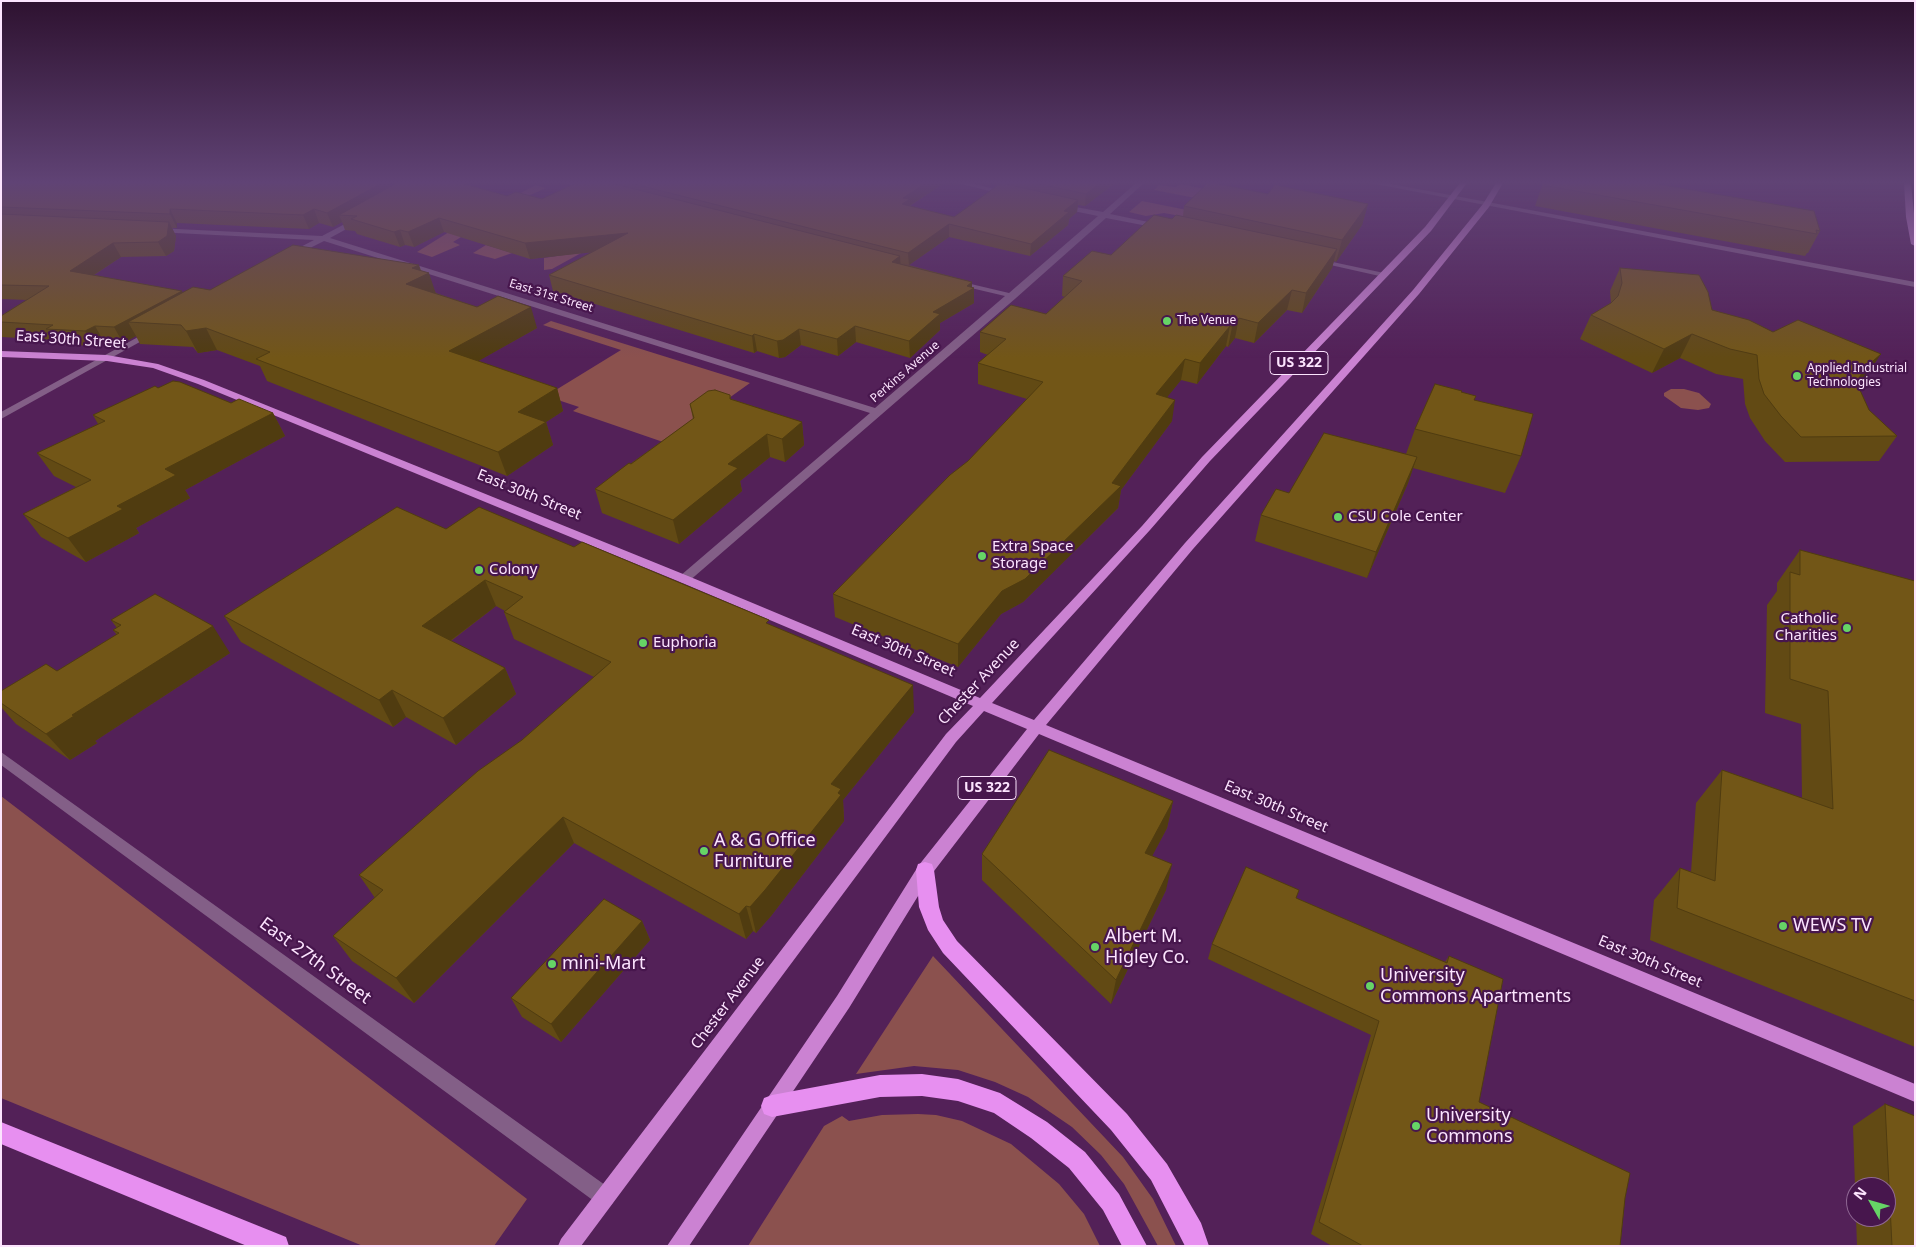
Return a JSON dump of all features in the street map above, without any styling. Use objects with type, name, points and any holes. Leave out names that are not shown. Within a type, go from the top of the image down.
[{"type":"highway","points":[[925,870],[929,906],[935,924],[950,947],[1119,1122],[1159,1172],[1192,1232],[1197,1246]]},
{"type":"highway","points":[[772,1106],[880,1086],[922,1085],[958,1090],[1000,1104],[1039,1130],[1077,1160],[1111,1202],[1135,1246]]},
{"type":"highway","points":[[1,1133],[278,1246]]},
{"type":"main road","name":"Chester Avenue","points":[[568,1246],[951,738],[1146,528],[1206,459],[1416,241]]},
{"type":"main road","name":"US 322","points":[[677,1246],[843,1002],[925,870],[1008,761],[1037,728],[1066,690],[1190,546],[1416,292],[1457,241]]},
{"type":"main road","name":"East 30th Street","points":[[1,354],[107,358],[155,366],[201,382],[684,579],[1915,1093]]},
{"type":"street","points":[[282,261],[317,241]]},
{"type":"street","name":"East 31st Street","points":[[333,241],[878,412]]},
{"type":"street","name":"Perkins Avenue","points":[[684,579],[1075,241]]},
{"type":"street","points":[[1680,241],[1915,285]]},
{"type":"street","points":[[1308,258],[1384,275]]},
{"type":"street","points":[[948,280],[1013,296]]},
{"type":"street","points":[[1,416],[156,330]]},
{"type":"street","name":"East 27th Street","points":[[1,757],[605,1197]]},
{"type":"shaded area","points":[[434,241],[454,241],[453,242],[460,245],[432,257],[417,252]]},
{"type":"shaded area","points":[[486,245],[512,253],[495,259],[473,253]]},
{"type":"shaded area","points":[[583,252],[552,269],[544,270],[544,258]]},
{"type":"shaded area","points":[[551,321],[750,383],[666,443],[573,411],[579,407],[546,396],[621,350],[543,325]]},
{"type":"shaded area","points":[[1671,389],[1684,389],[1699,393],[1711,404],[1709,408],[1698,410],[1681,408],[1664,396],[1664,393]]},
{"type":"shaded area","points":[[1,796],[527,1199],[494,1246],[363,1246],[1,1098]]},
{"type":"shaded area","points":[[933,956],[1123,1157],[1153,1199],[1176,1246],[1158,1246],[1124,1184],[1101,1155],[1072,1127],[1028,1097],[995,1082],[958,1070],[914,1066],[856,1074]]},
{"type":"shaded area","points":[[882,1115],[936,1115],[962,1121],[1011,1144],[1059,1184],[1084,1214],[1100,1246],[748,1246],[824,1126],[842,1116],[849,1121]]},
{"type":"building","points":[[1,241],[159,241],[113,243],[70,271],[182,291],[114,327],[95,326],[85,331],[46,329],[53,325],[1,322],[1,316],[49,286],[1,285]]},
{"type":"building","points":[[519,241],[544,241],[525,243]]},
{"type":"building","points":[[613,241],[841,241],[900,256],[892,262],[972,282],[967,286],[974,288],[933,312],[940,314],[909,341],[855,326],[837,339],[799,329],[783,340],[777,341],[754,334],[752,336],[549,275]]},
{"type":"building","points":[[861,241],[925,241],[908,253]]},
{"type":"building","points":[[1019,241],[1034,241],[1031,244]]},
{"type":"building","points":[[1126,241],[1300,241],[1337,249],[1306,293],[1292,290],[1258,323],[1239,318],[1232,327],[1230,326],[1200,363],[1185,359],[1156,394],[1175,400],[1112,483],[1121,486],[1025,579],[1002,591],[958,644],[833,594],[950,475],[968,461],[1043,382],[978,363],[1006,339],[980,332],[1011,305],[1046,314],[1082,281],[1063,276],[1092,251],[1111,255]]},
{"type":"building","points":[[293,245],[419,265],[412,268],[429,273],[406,284],[477,307],[498,296],[531,307],[449,351],[557,388],[518,412],[546,422],[498,452],[256,359],[270,352],[206,328],[186,331],[181,325],[128,322],[193,287],[210,290]]},
{"type":"building","points":[[1620,268],[1699,275],[1708,292],[1712,310],[1749,320],[1773,332],[1798,320],[1881,354],[1865,368],[1860,376],[1859,388],[1869,410],[1897,436],[1801,437],[1764,394],[1759,379],[1757,355],[1730,349],[1692,334],[1664,349],[1591,315],[1611,303],[1618,296],[1622,283]]},
{"type":"building","points":[[173,381],[180,382],[231,403],[239,399],[273,413],[165,469],[176,475],[117,506],[123,509],[68,538],[23,514],[91,480],[37,453],[105,421],[93,415],[155,386],[158,388]]},
{"type":"building","points":[[1435,384],[1476,396],[1474,400],[1533,414],[1521,456],[1415,429]]},
{"type":"building","points":[[715,390],[730,395],[730,399],[802,422],[782,439],[767,434],[728,464],[738,468],[673,520],[595,489],[694,418],[690,404],[708,391]]},
{"type":"building","name":"CSU Cole Center","points":[[1324,433],[1417,457],[1376,552],[1261,515],[1276,489],[1289,493]]},
{"type":"building","points":[[397,507],[446,529],[479,507],[574,547],[582,542],[769,620],[766,623],[913,685],[831,784],[841,789],[838,793],[841,795],[765,890],[750,907],[746,906],[739,914],[563,817],[396,978],[333,936],[383,890],[359,875],[478,771],[522,740],[611,662],[504,612],[523,597],[485,580],[422,626],[505,668],[443,718],[392,690],[379,700],[224,616]]},
{"type":"building","points":[[1800,550],[1915,581],[1915,1001],[1677,908],[1680,868],[1715,881],[1722,770],[1833,809],[1828,691],[1790,679],[1790,572],[1800,575]]},
{"type":"building","points":[[155,594],[213,626],[72,715],[74,716],[46,734],[1,703],[1,691],[46,664],[57,671],[119,633],[113,630],[121,625],[111,620]]},
{"type":"building","name":"Albert M. Higley Co.","points":[[1049,750],[1173,801],[1145,853],[1172,864],[1116,980],[982,854]]},
{"type":"building","points":[[1246,867],[1299,890],[1296,898],[1447,963],[1449,956],[1503,979],[1479,1102],[1630,1173],[1625,1198],[1620,1246],[1363,1246],[1319,1222],[1379,1021],[1212,944]]},
{"type":"building","points":[[604,899],[642,921],[551,1024],[511,998]]},
{"type":"building","points":[[1885,1104],[1915,1116],[1915,1246],[1892,1246],[1891,1227],[1896,1227],[1896,1177],[1889,1177]]},
{"type":"place","name":"The Venue","points":[[1167,321]]},
{"type":"place","name":"Applied Industrial Technologies","points":[[1797,376]]},
{"type":"place","name":"CSU Cole Center","points":[[1338,517]]},
{"type":"place","name":"Extra Space Storage","points":[[982,556]]},
{"type":"place","name":"Colony","points":[[479,570]]},
{"type":"place","name":"Catholic Charities","points":[[1847,628]]},
{"type":"place","name":"Euphoria","points":[[643,643]]},
{"type":"place","name":"A & G Office Furniture","points":[[704,851]]},
{"type":"place","name":"WEWS TV","points":[[1783,926]]},
{"type":"place","name":"Albert M. Higley Co.","points":[[1095,947]]},
{"type":"place","name":"mini-Mart","points":[[552,964]]},
{"type":"place","name":"University Commons Apartments","points":[[1370,986]]},
{"type":"place","name":"University Commons","points":[[1416,1126]]}]
